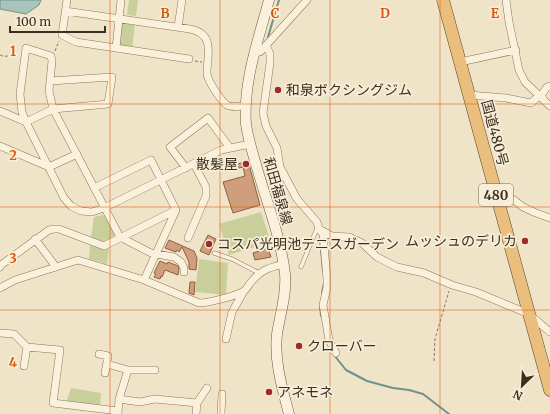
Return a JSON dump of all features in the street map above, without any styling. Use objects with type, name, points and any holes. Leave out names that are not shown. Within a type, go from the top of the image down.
[{"type":"highway","name":"国道480号","points":[[443,0],[550,390]]},
{"type":"main road","name":"和田福泉線","points":[[269,0],[250,73],[245,106],[246,126],[250,144],[284,264],[285,287],[277,334],[276,353],[288,414]]},
{"type":"street","points":[[67,0],[62,35],[76,42],[116,48],[146,56],[179,60],[189,59]]},
{"type":"street","points":[[116,48],[121,0]]},
{"type":"street","points":[[178,27],[182,0]]},
{"type":"street","points":[[255,52],[260,52],[307,0]]},
{"type":"street","points":[[506,0],[519,70],[525,82],[550,106]]},
{"type":"street","points":[[65,11],[194,30],[204,37],[209,48],[207,72],[208,79],[226,104],[230,106],[245,106]]},
{"type":"street","points":[[266,45],[270,54],[264,113],[266,126],[277,148],[280,167],[297,199],[317,222],[318,227],[323,234],[327,279],[327,287],[323,305],[329,340],[336,353]]},
{"type":"street","points":[[184,272],[184,268],[178,259],[151,253],[120,238],[104,208],[54,109],[49,91],[52,62],[51,56],[26,48],[20,94],[22,112],[64,198],[71,206],[86,212],[98,211],[104,208],[162,180],[221,150],[250,144]]},
{"type":"street","points":[[460,62],[516,50]]},
{"type":"street","points":[[0,111],[26,122],[54,109],[108,104],[112,77],[50,81]]},
{"type":"street","points":[[469,94],[506,98],[532,103],[547,87],[550,86]]},
{"type":"street","points":[[186,168],[170,147],[208,118],[230,148]]},
{"type":"street","points":[[0,146],[48,167],[77,154]]},
{"type":"street","points":[[94,188],[151,160],[162,180],[176,210],[144,280]]},
{"type":"street","points":[[188,238],[206,196],[206,187],[194,164]]},
{"type":"street","points":[[496,193],[514,200],[529,210],[550,218]]},
{"type":"street","points":[[0,267],[35,240],[54,228],[104,246],[176,210]]},
{"type":"street","points":[[318,227],[332,236],[354,239],[362,243],[377,257],[396,267],[424,273],[450,284],[476,292],[529,314],[550,332]]},
{"type":"street","points":[[35,240],[56,267]]},
{"type":"street","points":[[0,287],[15,280],[78,260],[144,280],[199,303],[213,301],[244,291]]},
{"type":"street","points":[[226,339],[232,312],[244,291],[259,273],[266,269],[284,264]]},
{"type":"street","points":[[0,334],[14,334],[27,347],[60,350],[53,403],[118,413],[119,399],[128,370]]},
{"type":"street","points":[[24,366],[27,347]]},
{"type":"street","points":[[99,354],[108,356],[105,373]]},
{"type":"street","points":[[107,364],[128,370],[151,368]]},
{"type":"street","points":[[196,414],[197,403],[207,388]]},
{"type":"street","points":[[221,414],[222,394]]},
{"type":"street","points":[[119,399],[140,402],[155,398],[197,403]]},
{"type":"lane","points":[[301,267],[318,227]]},
{"type":"lane","points":[[214,253],[232,259],[259,273]]},
{"type":"path","points":[[51,56],[54,54],[62,35]]},
{"type":"path","points":[[0,55],[4,57],[15,56],[18,58]]},
{"type":"path","points":[[189,59],[208,63]]},
{"type":"path","points":[[434,361],[435,339],[450,284]]},
{"type":"green space","points":[[129,0],[138,0],[136,16],[127,15]]},
{"type":"green space","points":[[121,24],[135,24],[132,49],[120,47],[119,45]]},
{"type":"green space","points":[[261,212],[271,242],[229,255],[219,224]]},
{"type":"green space","points":[[103,215],[106,216],[115,235],[107,241],[91,238],[94,217]]},
{"type":"green space","points":[[90,245],[99,248],[109,247],[107,264],[89,259]]},
{"type":"green space","points":[[199,259],[228,263],[226,295],[195,292]]},
{"type":"green space","points":[[71,388],[101,393],[100,406],[66,403]]},
{"type":"water","points":[[0,0],[41,0],[39,5],[26,14],[0,9]]},
{"type":"building","points":[[248,161],[260,205],[233,213],[223,182],[245,176],[243,167],[235,169],[234,165]]},
{"type":"building","name":"コスパ光明池テニスガーデン","points":[[208,235],[216,239],[209,255],[200,251]]},
{"type":"building","points":[[169,240],[194,251],[197,258],[196,270],[189,269],[189,262],[182,247],[179,252],[177,250],[176,252],[165,248]]},
{"type":"building","points":[[268,248],[271,257],[255,260],[253,253]]},
{"type":"building","points":[[160,261],[178,266],[178,275],[165,270],[160,279],[154,277],[156,274],[154,273]]},
{"type":"building","points":[[190,282],[195,282],[194,295],[189,293]]},
{"type":"waterway","points":[[268,37],[279,0]]},
{"type":"waterway","points":[[275,158],[275,164],[284,181]]},
{"type":"waterway","points":[[320,238],[323,271]]},
{"type":"waterway","points":[[322,293],[324,283]]},
{"type":"waterway","points":[[320,305],[321,316]]},
{"type":"waterway","points":[[334,355],[346,370],[367,381],[423,394],[449,414]]},
{"type":"place","name":"和泉ボクシングジム","points":[[278,90]]},
{"type":"place","name":"散髪屋","points":[[246,164]]},
{"type":"place","name":"ムッシュのデリカ","points":[[525,241]]},
{"type":"place","name":"コスパ光明池テニスガーデン","points":[[209,244]]},
{"type":"place","name":"クローバー","points":[[299,346]]},
{"type":"place","name":"アネモネ","points":[[269,392]]}]
